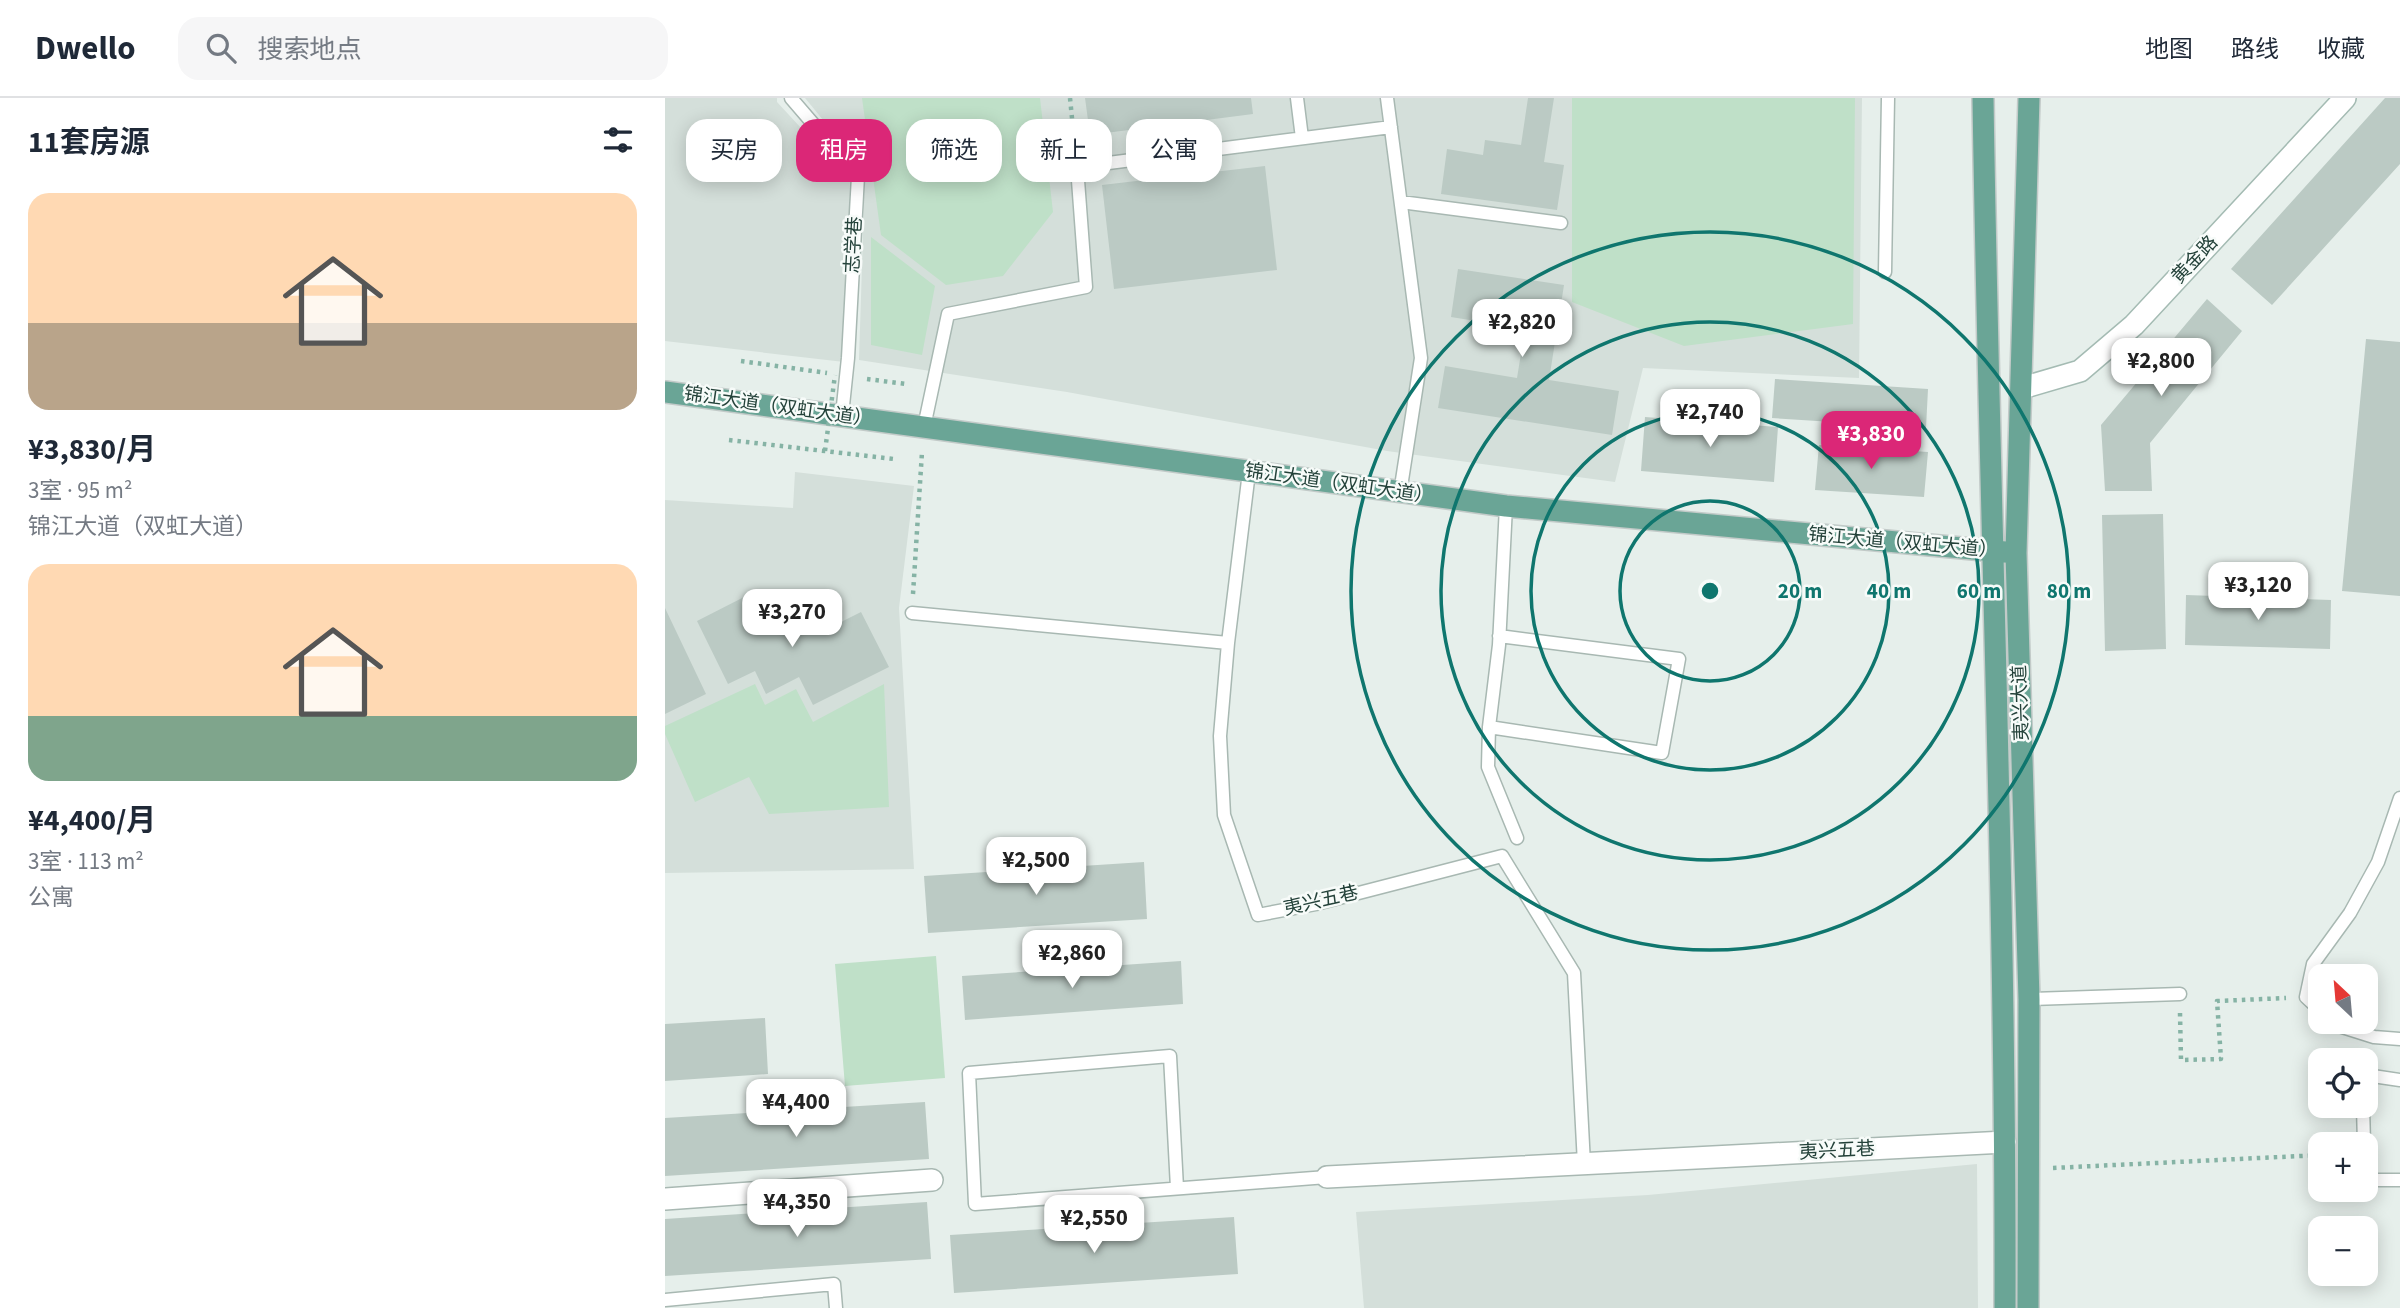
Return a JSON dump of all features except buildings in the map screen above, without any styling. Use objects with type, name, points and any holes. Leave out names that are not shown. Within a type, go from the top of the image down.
[{"type":"main road","name":"夷兴大道","points":[[1983,98],[2005,1142],[2005,1308]]},
{"type":"main road","name":"夷兴大道","points":[[2028,1308],[2029,999],[2017,553],[2029,98]]},
{"type":"main road","name":"锦江大道（双虹大道）","points":[[665,392],[1506,506],[2017,553]]},
{"type":"street","name":"黄金路","points":[[2022,388],[2080,371],[2134,325],[2344,98]]},
{"type":"street","name":"夷兴五巷","points":[[1327,1177],[2005,1142]]},
{"type":"street","points":[[665,1199],[932,1180]]},
{"type":"lane","name":"志学巷","points":[[791,98],[858,176],[848,358],[842,415]]},
{"type":"lane","points":[[1297,98],[1302,138]]},
{"type":"lane","points":[[1387,98],[1421,358],[1400,493]]},
{"type":"lane","points":[[1885,272],[1888,98]]},
{"type":"lane","points":[[1112,162],[1391,127]]},
{"type":"lane","points":[[924,427],[948,314],[1086,287],[1078,182]]},
{"type":"lane","points":[[1401,202],[1561,223]]},
{"type":"lane","name":"夷兴五巷","points":[[1249,471],[1228,643],[1220,736],[1224,815],[1258,915],[1316,904],[1502,856],[1574,973],[1584,1164]]},
{"type":"lane","points":[[1506,506],[1488,767],[1517,838]]},
{"type":"lane","points":[[912,612],[1228,643]]},
{"type":"lane","points":[[1489,727],[1662,754],[1679,659],[1499,636]]},
{"type":"lane","points":[[2308,1000],[2305,997],[2313,964],[2350,913],[2378,862],[2400,798]]},
{"type":"lane","points":[[2029,999],[2179,994]]},
{"type":"lane","points":[[2364,1034],[2400,1039]]},
{"type":"lane","points":[[1177,1188],[1170,1056],[969,1073],[975,1204],[1327,1177]]},
{"type":"lane","points":[[2378,1077],[2400,1080]]},
{"type":"lane","points":[[2378,1180],[2400,1180]]},
{"type":"lane","points":[[665,1300],[834,1284],[836,1308]]},
{"type":"path","points":[[1070,98],[1072,119]]},
{"type":"path","points":[[741,360],[847,376]]},
{"type":"path","points":[[825,451],[835,374]]},
{"type":"path","points":[[859,378],[906,384]]},
{"type":"path","points":[[912,612],[924,427]]},
{"type":"path","points":[[729,440],[894,459]]},
{"type":"path","points":[[2179,994],[2181,1060],[2221,1059],[2217,1001],[2305,997]]},
{"type":"path","points":[[2027,1169],[2308,1156]]},
{"type":"shaded area","points":[[665,98],[777,98],[777,102],[796,123],[796,182],[850,182],[844,362],[665,341]]},
{"type":"shaded area","points":[[805,98],[1862,98],[1859,378],[1643,368],[1615,482],[1387,451],[1067,392],[859,360],[865,182],[892,182],[892,119],[822,119]]},
{"type":"shaded area","points":[[795,472],[914,486],[899,608],[914,869],[665,873],[665,500],[793,508]]},
{"type":"shaded area","points":[[1977,1164],[1978,1308],[1364,1308],[1356,1212],[1648,1195]]},
{"type":"green space","points":[[862,98],[1040,98],[1042,119],[1016,119],[1016,182],[1050,182],[1053,212],[1003,276],[946,285],[881,235],[874,182],[892,182],[892,119],[865,119]]},
{"type":"green space","points":[[1572,98],[1855,98],[1853,324],[1684,346],[1572,302]]},
{"type":"green space","points":[[871,237],[935,286],[922,355],[871,345]]},
{"type":"green space","points":[[755,684],[765,705],[796,689],[813,722],[884,684],[889,807],[769,814],[749,777],[695,802],[665,734],[665,726]]},
{"type":"green space","points":[[936,956],[945,1078],[845,1086],[835,964]]}]
